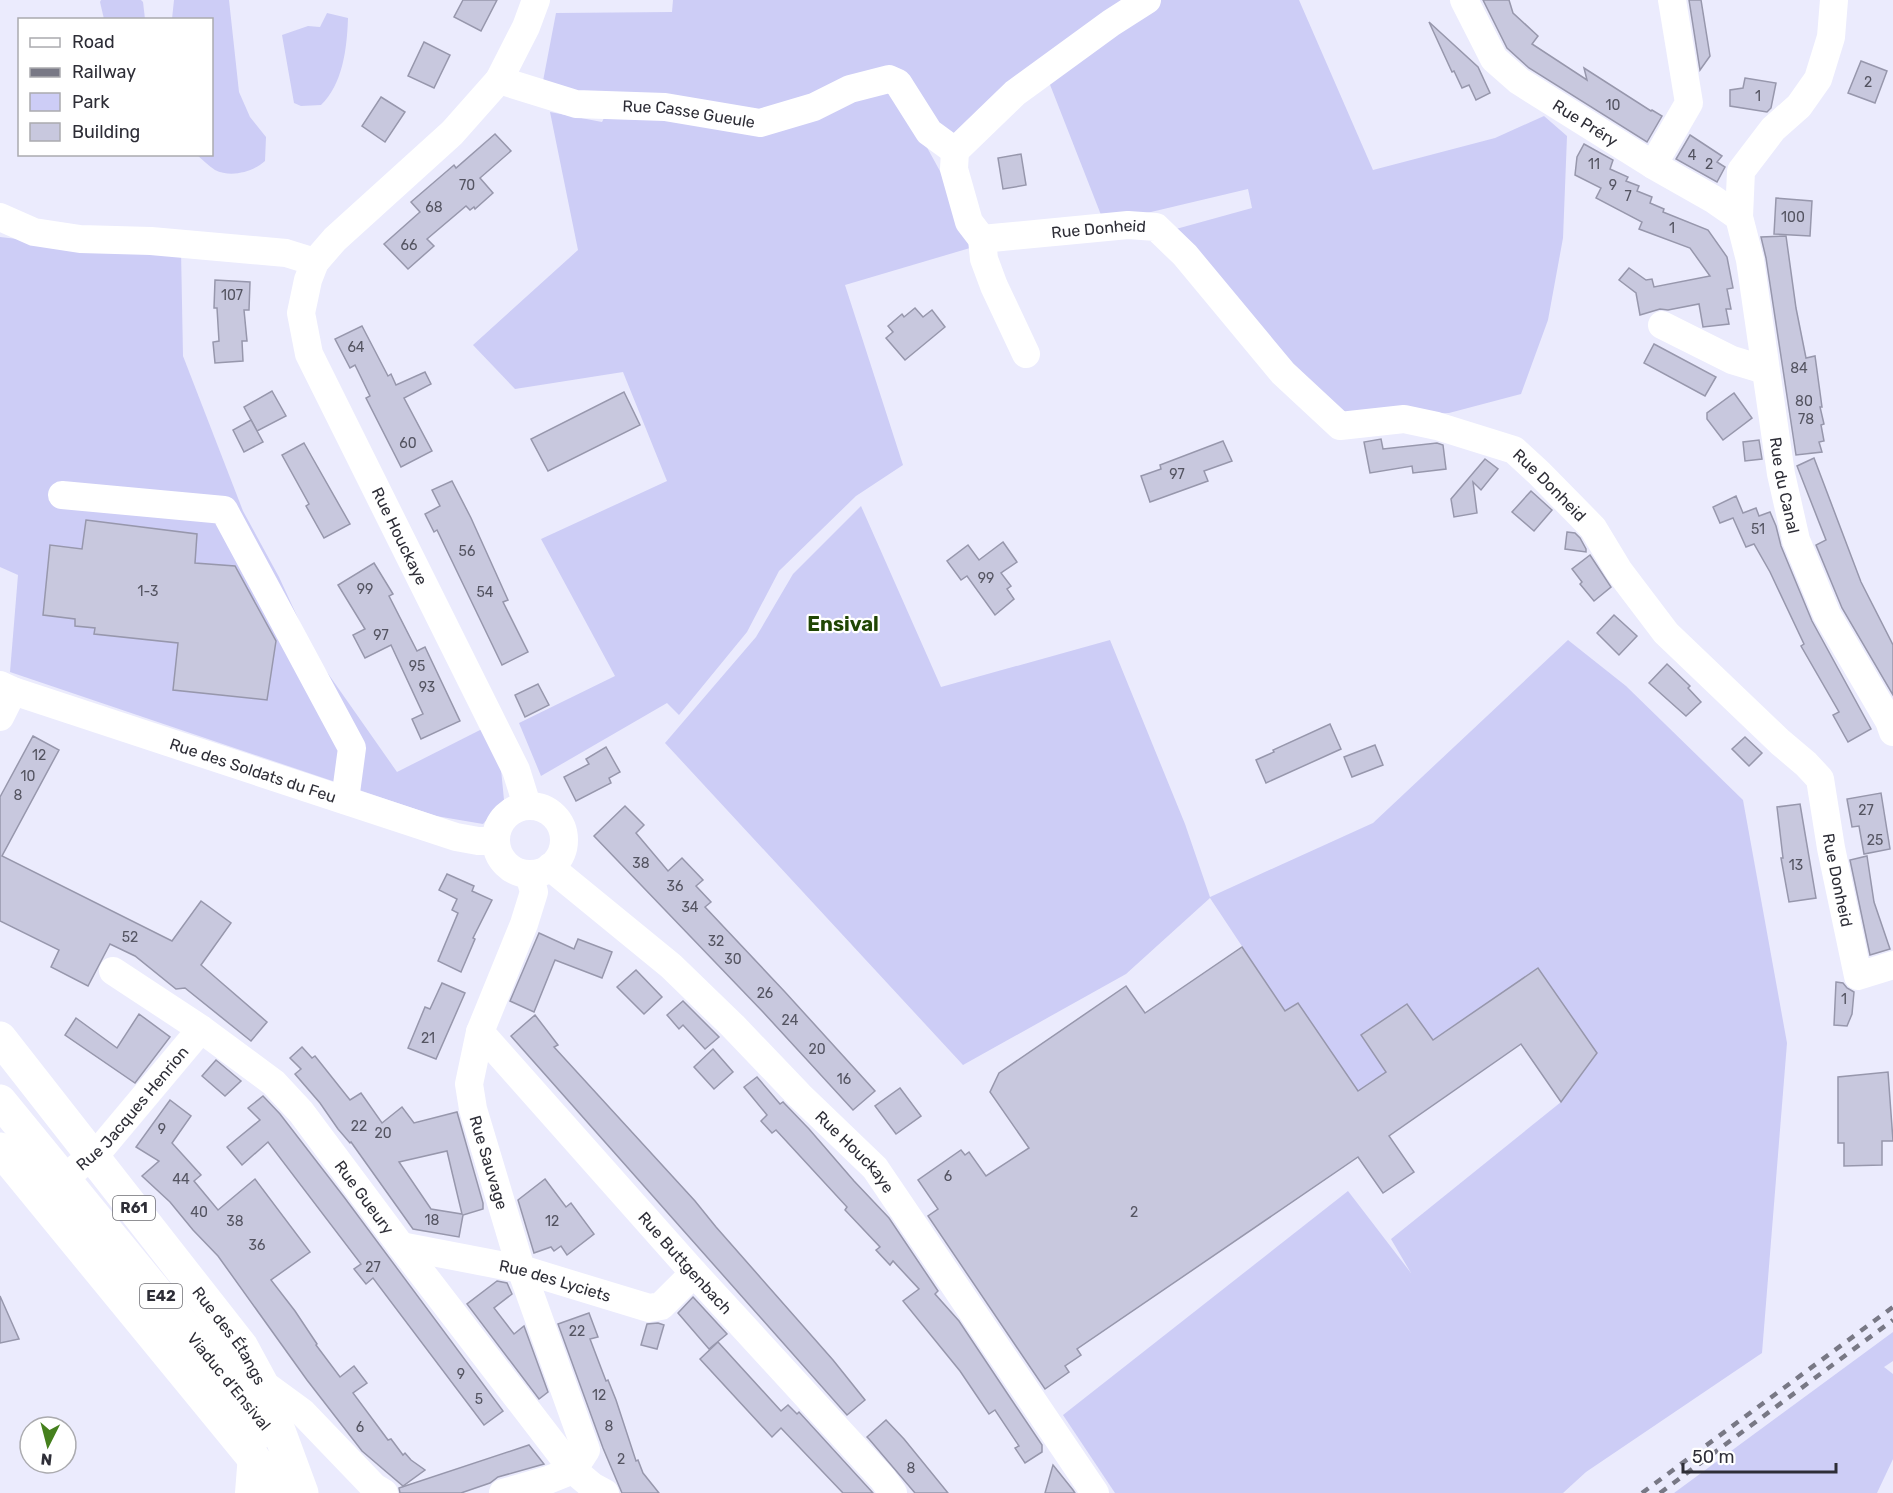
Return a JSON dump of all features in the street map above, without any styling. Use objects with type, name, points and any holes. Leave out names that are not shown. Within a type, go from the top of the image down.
[{"type":"highway","name":"Rue des Étangs","points":[[0,1038],[242,1347],[261,1382]]},
{"type":"highway","name":"Viaduc d’Ensival","points":[[0,1101],[320,1493]]},
{"type":"highway","name":"R61","points":[[0,1113],[134,1272],[255,1425],[292,1493]]},
{"type":"highway","name":"E42","points":[[0,1149],[180,1369]]},
{"type":"highway","points":[[0,1182],[97,1288],[180,1369]]},
{"type":"highway","name":"Viaduc d’Ensival","points":[[180,1369],[282,1493]]},
{"type":"highway","name":"R61","points":[[261,1382],[302,1493]]},
{"type":"street","name":"Rue Houckaye","points":[[527,805],[516,770],[309,354],[301,313],[308,280],[315,262],[335,239],[452,133],[499,80],[526,27],[536,0]]},
{"type":"street","points":[[1026,354],[994,286],[984,259],[982,239],[969,222],[954,169],[955,151],[1015,93],[1111,23],[1147,0]]},
{"type":"street","name":"Rue Préry","points":[[1464,0],[1494,59],[1519,81],[1739,217]]},
{"type":"street","points":[[1653,165],[1689,103],[1672,0]]},
{"type":"street","name":"Rue du Canal","points":[[1834,0],[1831,37],[1818,79],[1799,106],[1773,129],[1741,171],[1739,217],[1750,260],[1781,474],[1796,540],[1827,615],[1893,732]]},
{"type":"street","name":"Rue Casse Gueule","points":[[499,80],[576,104],[665,107],[760,123],[814,106],[850,89],[889,79],[898,83],[929,132],[955,151]]},
{"type":"street","points":[[0,217],[34,232],[46,234],[286,253],[315,262]]},
{"type":"street","name":"Rue Donheid","points":[[982,239],[1128,225],[1156,227],[1185,255],[1283,373],[1340,426],[1404,419],[1437,426],[1514,450],[1593,528],[1619,571],[1666,633],[1820,779],[1831,848],[1858,976],[1893,965]]},
{"type":"street","points":[[1662,325],[1732,360],[1765,370]]},
{"type":"street","points":[[62,495],[224,510],[352,747],[345,800]]},
{"type":"street","points":[[0,717],[6,688]]},
{"type":"street","name":"Rue des Soldats du Feu","points":[[6,688],[456,837],[495,841]]},
{"type":"street","points":[[527,805],[551,812],[559,822],[564,834],[559,858],[539,871],[517,871],[506,864],[499,854],[495,841],[497,828],[504,817],[514,809],[527,805]]},
{"type":"street","name":"Rue Houckaye","points":[[539,871],[671,966],[733,1026],[798,1095],[875,1168],[1095,1493]]},
{"type":"street","name":"Rue Sauvage","points":[[539,871],[524,924],[480,1032],[469,1084],[473,1109],[521,1269],[592,1481]]},
{"type":"street","name":"Rue Gueury","points":[[112,971],[201,1029],[274,1083],[294,1104],[401,1246],[592,1481]]},
{"type":"street","name":"Rue Jacques Henrion","points":[[59,1183],[93,1157],[201,1029]]},
{"type":"street","name":"Rue Buttgenbach","points":[[480,1032],[694,1273],[883,1479],[893,1493]]},
{"type":"street","name":"Rue des Lyciets","points":[[401,1246],[521,1269],[649,1308],[661,1306],[694,1273]]},
{"type":"street","name":"Rue des Étangs","points":[[261,1382],[302,1412],[374,1487],[384,1493]]},
{"type":"street","points":[[249,1493],[255,1425]]},
{"type":"street","points":[[505,1493],[549,1480],[592,1481]]},
{"type":"green space","points":[[101,0],[141,0],[145,18],[104,18]]},
{"type":"green space","points":[[174,0],[229,0],[239,92],[250,117],[266,137],[265,161],[254,168],[241,173],[228,174],[215,170],[198,156],[213,156],[213,18],[172,18]]},
{"type":"green space","points":[[673,0],[1127,0],[953,137],[896,91],[946,182],[970,248],[845,285],[903,465],[856,496],[779,571],[747,632],[679,715],[667,703],[541,776],[519,723],[615,676],[541,539],[667,481],[623,372],[515,389],[473,345],[578,250],[550,112],[602,122],[608,110],[543,81],[556,13],[672,12]]},
{"type":"green space","points":[[1156,0],[1299,0],[1373,170],[1495,138],[1544,116],[1567,136],[1563,238],[1548,320],[1521,394],[1449,413],[1342,417],[1308,393],[1176,229],[1252,208],[1248,189],[1151,212],[1103,220],[1047,77]]},
{"type":"green space","points":[[327,13],[348,18],[339,76],[321,105],[301,106],[294,103],[282,35],[308,26],[320,27]]},
{"type":"green space","points":[[0,237],[44,242],[181,250],[183,356],[243,511],[279,577],[315,655],[397,772],[484,728],[501,769],[504,800],[483,824],[436,816],[10,672],[18,575],[0,567]]},
{"type":"green space","points":[[861,506],[941,687],[1110,640],[1185,824],[1210,897],[1373,823],[1568,640],[1626,686],[1743,800],[1787,1043],[1762,1353],[1586,1472],[1563,1493],[1115,1493],[1063,1415],[1348,1191],[1411,1273],[1391,1239],[1561,1102],[1596,1052],[1538,968],[1433,1040],[1407,1004],[1361,1035],[1386,1072],[1358,1091],[1298,1003],[1285,1011],[1210,898],[1126,974],[963,1065],[665,743],[756,637],[793,574]]},
{"type":"green space","points":[[1893,1332],[1893,1361],[1884,1367],[1893,1374],[1893,1459],[1877,1493],[1674,1493]]},
{"type":"building","points":[[463,0],[497,0],[481,31],[454,17]]},
{"type":"building","points":[[1483,0],[1509,0],[1513,13],[1538,36],[1532,44],[1587,80],[1584,68],[1662,116],[1647,142],[1529,68],[1507,48]]},
{"type":"building","points":[[1689,0],[1701,0],[1710,56],[1700,70]]},
{"type":"building","points":[[1429,22],[1478,67],[1490,93],[1476,100],[1469,85],[1462,88]]},
{"type":"building","points":[[424,42],[450,55],[434,88],[408,76]]},
{"type":"building","points":[[1861,61],[1887,71],[1875,103],[1848,93]]},
{"type":"building","points":[[1745,78],[1776,83],[1771,108],[1767,112],[1730,106],[1730,90],[1743,88]]},
{"type":"building","points":[[381,97],[405,112],[385,142],[362,126]]},
{"type":"building","points":[[495,134],[511,151],[480,178],[493,193],[475,209],[474,207],[470,210],[466,206],[427,239],[434,246],[408,269],[384,244],[420,212],[411,202],[454,165],[456,168]]},
{"type":"building","points":[[1690,135],[1722,156],[1717,162],[1725,167],[1717,182],[1676,159]]},
{"type":"building","points":[[1584,144],[1613,160],[1610,169],[1628,177],[1626,181],[1639,186],[1637,191],[1652,197],[1650,203],[1664,209],[1663,212],[1708,230],[1727,257],[1733,288],[1727,289],[1731,309],[1726,309],[1729,324],[1703,327],[1699,304],[1668,310],[1660,309],[1640,315],[1636,293],[1619,280],[1629,268],[1646,280],[1652,279],[1654,287],[1710,276],[1690,248],[1639,229],[1642,222],[1596,198],[1601,188],[1575,175],[1577,157]]},
{"type":"building","points":[[1021,154],[1026,185],[1003,189],[998,158]]},
{"type":"building","points":[[1776,198],[1812,201],[1810,236],[1774,234]]},
{"type":"building","points":[[1786,236],[1806,358],[1815,356],[1824,424],[1821,425],[1824,441],[1819,442],[1822,452],[1796,455],[1761,237]]},
{"type":"building","points":[[215,280],[250,282],[249,310],[244,310],[247,341],[242,341],[243,361],[215,363],[213,342],[219,341],[217,308],[214,308]]},
{"type":"building","points":[[915,308],[923,317],[932,310],[945,327],[905,360],[886,338],[893,332],[888,326],[902,314],[904,317]]},
{"type":"building","points":[[362,326],[388,376],[391,374],[396,385],[425,372],[431,384],[404,398],[432,451],[401,467],[366,398],[370,396],[355,365],[350,368],[335,339]]},
{"type":"building","points":[[1654,344],[1716,377],[1705,396],[1644,363]]},
{"type":"building","points":[[272,391],[286,416],[257,431],[244,407]]},
{"type":"building","points":[[624,392],[640,425],[548,471],[531,439]]},
{"type":"building","points":[[1734,393],[1752,418],[1723,440],[1707,419],[1707,413]]},
{"type":"building","points":[[251,420],[263,442],[244,452],[233,430]]},
{"type":"building","points":[[1381,439],[1383,449],[1437,443],[1443,445],[1446,469],[1413,473],[1412,466],[1370,473],[1364,442]]},
{"type":"building","points":[[1759,440],[1762,459],[1745,461],[1743,442]]},
{"type":"building","points":[[1223,441],[1232,461],[1204,471],[1208,481],[1150,502],[1141,476],[1161,469],[1160,465]]},
{"type":"building","points":[[304,443],[350,524],[324,538],[306,506],[309,504],[282,455]]},
{"type":"building","points":[[1814,458],[1861,582],[1893,645],[1893,695],[1842,608],[1816,545],[1826,540],[1797,466]]},
{"type":"building","points":[[1485,459],[1498,469],[1481,490],[1473,482],[1477,513],[1454,517],[1451,499]]},
{"type":"building","points":[[452,481],[508,600],[503,602],[528,652],[502,665],[437,530],[434,532],[425,514],[440,506],[432,490]]},
{"type":"building","points":[[1531,491],[1552,510],[1534,531],[1512,512]]},
{"type":"building","points":[[1736,496],[1743,513],[1756,508],[1759,516],[1770,512],[1781,546],[1812,621],[1871,729],[1848,742],[1833,715],[1839,712],[1801,646],[1804,644],[1754,544],[1746,547],[1733,518],[1720,523],[1713,507]]},
{"type":"building","points":[[86,520],[197,534],[195,563],[235,566],[276,641],[267,700],[173,690],[178,643],[94,634],[95,628],[75,626],[75,619],[43,615],[50,545],[82,549]]},
{"type":"building","points":[[1567,532],[1575,533],[1580,538],[1586,552],[1565,549]]},
{"type":"building","points":[[1003,542],[1017,562],[1001,573],[1011,586],[1007,589],[1014,599],[995,615],[967,576],[961,580],[947,561],[968,545],[979,560]]},
{"type":"building","points":[[1590,555],[1611,587],[1594,601],[1580,584],[1582,582],[1572,569]]},
{"type":"building","points":[[374,563],[393,594],[389,596],[417,651],[425,647],[460,721],[421,739],[412,719],[423,714],[391,645],[365,658],[353,635],[365,629],[338,585]]},
{"type":"building","points":[[1614,615],[1637,636],[1619,655],[1597,633]]},
{"type":"building","points":[[1667,664],[1690,686],[1688,688],[1701,702],[1686,716],[1649,683]]},
{"type":"building","points":[[538,684],[549,705],[525,717],[515,695]]},
{"type":"building","points":[[1330,724],[1341,749],[1266,783],[1256,760]]},
{"type":"building","points":[[33,736],[59,750],[2,856],[172,941],[201,901],[231,923],[201,965],[267,1022],[251,1041],[185,988],[176,989],[135,956],[110,944],[88,986],[51,967],[59,950],[0,921],[0,797]]},
{"type":"building","points":[[1745,737],[1762,753],[1749,766],[1732,749]]},
{"type":"building","points":[[1375,745],[1383,765],[1352,777],[1344,757]]},
{"type":"building","points":[[606,747],[620,772],[609,778],[611,783],[576,801],[564,777],[589,764],[586,759]]},
{"type":"building","points":[[1881,793],[1890,849],[1864,854],[1859,826],[1852,827],[1847,799]]},
{"type":"building","points":[[1800,804],[1816,898],[1789,902],[1781,858],[1783,858],[1777,807]]},
{"type":"building","points":[[625,806],[644,825],[636,833],[668,871],[682,858],[703,880],[696,886],[711,902],[705,907],[875,1091],[853,1110],[763,1012],[594,836]]},
{"type":"building","points":[[1867,856],[1874,902],[1890,949],[1870,955],[1850,860]]},
{"type":"building","points":[[447,874],[474,886],[472,891],[492,900],[473,938],[475,939],[461,972],[438,961],[458,913],[452,910],[457,899],[439,890]]},
{"type":"building","points":[[539,933],[574,949],[578,939],[612,952],[602,978],[555,960],[534,1012],[510,1001]]},
{"type":"building","points":[[1242,947],[1285,1011],[1298,1003],[1358,1091],[1386,1072],[1361,1035],[1407,1004],[1433,1040],[1538,968],[1597,1053],[1561,1102],[1521,1044],[1389,1136],[1414,1172],[1383,1193],[1358,1157],[1077,1349],[1081,1355],[1065,1366],[1069,1372],[1045,1389],[928,1216],[938,1209],[918,1180],[961,1150],[965,1155],[969,1152],[986,1176],[1029,1148],[990,1092],[999,1073],[1126,986],[1145,1013]]},
{"type":"building","points":[[636,970],[662,997],[644,1014],[617,987]]},
{"type":"building","points":[[1836,982],[1843,983],[1854,992],[1852,1014],[1847,1026],[1834,1025]]},
{"type":"building","points":[[442,983],[465,993],[436,1059],[408,1048],[425,1007],[430,1009]]},
{"type":"building","points":[[683,1001],[719,1037],[705,1049],[683,1025],[679,1029],[667,1015]]},
{"type":"building","points":[[139,1014],[170,1037],[135,1083],[65,1035],[76,1018],[117,1048]]},
{"type":"building","points":[[535,1015],[558,1045],[554,1047],[695,1201],[865,1400],[847,1415],[511,1036]]},
{"type":"building","points":[[302,1047],[312,1058],[315,1056],[350,1100],[361,1093],[382,1123],[402,1107],[414,1123],[457,1112],[483,1203],[483,1209],[463,1215],[459,1237],[413,1229],[351,1142],[295,1074],[301,1069],[290,1058]],"holes":[[[447,1151],[462,1214],[431,1209],[399,1162]]]},
{"type":"building","points":[[713,1049],[733,1072],[714,1089],[694,1067]]},
{"type":"building","points":[[216,1060],[241,1081],[225,1096],[202,1076]]},
{"type":"building","points":[[1888,1072],[1893,1141],[1882,1141],[1882,1165],[1844,1166],[1844,1143],[1838,1143],[1838,1077]]},
{"type":"building","points":[[757,1077],[780,1104],[783,1102],[809,1129],[889,1218],[938,1291],[935,1294],[959,1321],[1042,1445],[1042,1452],[1025,1463],[1015,1448],[1019,1446],[995,1410],[989,1414],[960,1371],[903,1301],[919,1289],[893,1261],[890,1265],[876,1250],[880,1247],[845,1210],[847,1207],[776,1130],[772,1133],[761,1121],[767,1115],[744,1087]]},
{"type":"building","points":[[900,1088],[921,1116],[896,1134],[875,1106]]},
{"type":"building","points":[[263,1096],[280,1114],[344,1197],[503,1411],[484,1425],[373,1278],[366,1284],[354,1269],[361,1264],[268,1142],[242,1165],[227,1147],[260,1120],[248,1108]]},
{"type":"building","points":[[170,1100],[191,1116],[172,1143],[201,1175],[194,1181],[218,1210],[255,1179],[310,1252],[271,1280],[340,1377],[354,1366],[367,1383],[353,1393],[388,1440],[391,1439],[403,1455],[405,1453],[425,1470],[403,1486],[362,1451],[307,1380],[218,1256],[170,1202],[142,1176],[159,1161],[136,1147]]},
{"type":"building","points":[[545,1179],[566,1207],[571,1203],[594,1234],[567,1255],[561,1246],[554,1251],[551,1247],[534,1253],[518,1200]]},
{"type":"building","points":[[497,1281],[507,1283],[512,1294],[494,1308],[514,1334],[524,1326],[548,1392],[539,1399],[467,1304]]},
{"type":"building","points":[[0,1296],[19,1339],[0,1343]]},
{"type":"building","points":[[693,1297],[727,1334],[709,1349],[678,1313]]},
{"type":"building","points":[[589,1313],[598,1337],[590,1339],[616,1400],[636,1461],[638,1460],[643,1473],[659,1493],[622,1493],[603,1448],[558,1324]]},
{"type":"building","points":[[647,1324],[664,1325],[657,1349],[641,1345]]},
{"type":"building","points":[[718,1342],[781,1411],[788,1405],[797,1414],[799,1412],[873,1493],[843,1493],[781,1428],[772,1437],[700,1359]]},
{"type":"building","points":[[886,1420],[948,1493],[915,1493],[867,1437]]},
{"type":"building","points":[[529,1445],[544,1464],[498,1477],[490,1483],[461,1493],[400,1493],[399,1488]]},
{"type":"building","points":[[1053,1465],[1073,1490],[1075,1493],[1045,1493]]},
{"type":"railway","points":[[1642,1493],[1893,1307]]},
{"type":"railway","points":[[1660,1493],[1893,1320]]},
{"type":"district","name":"Ensival","points":[[843,624]]}]
